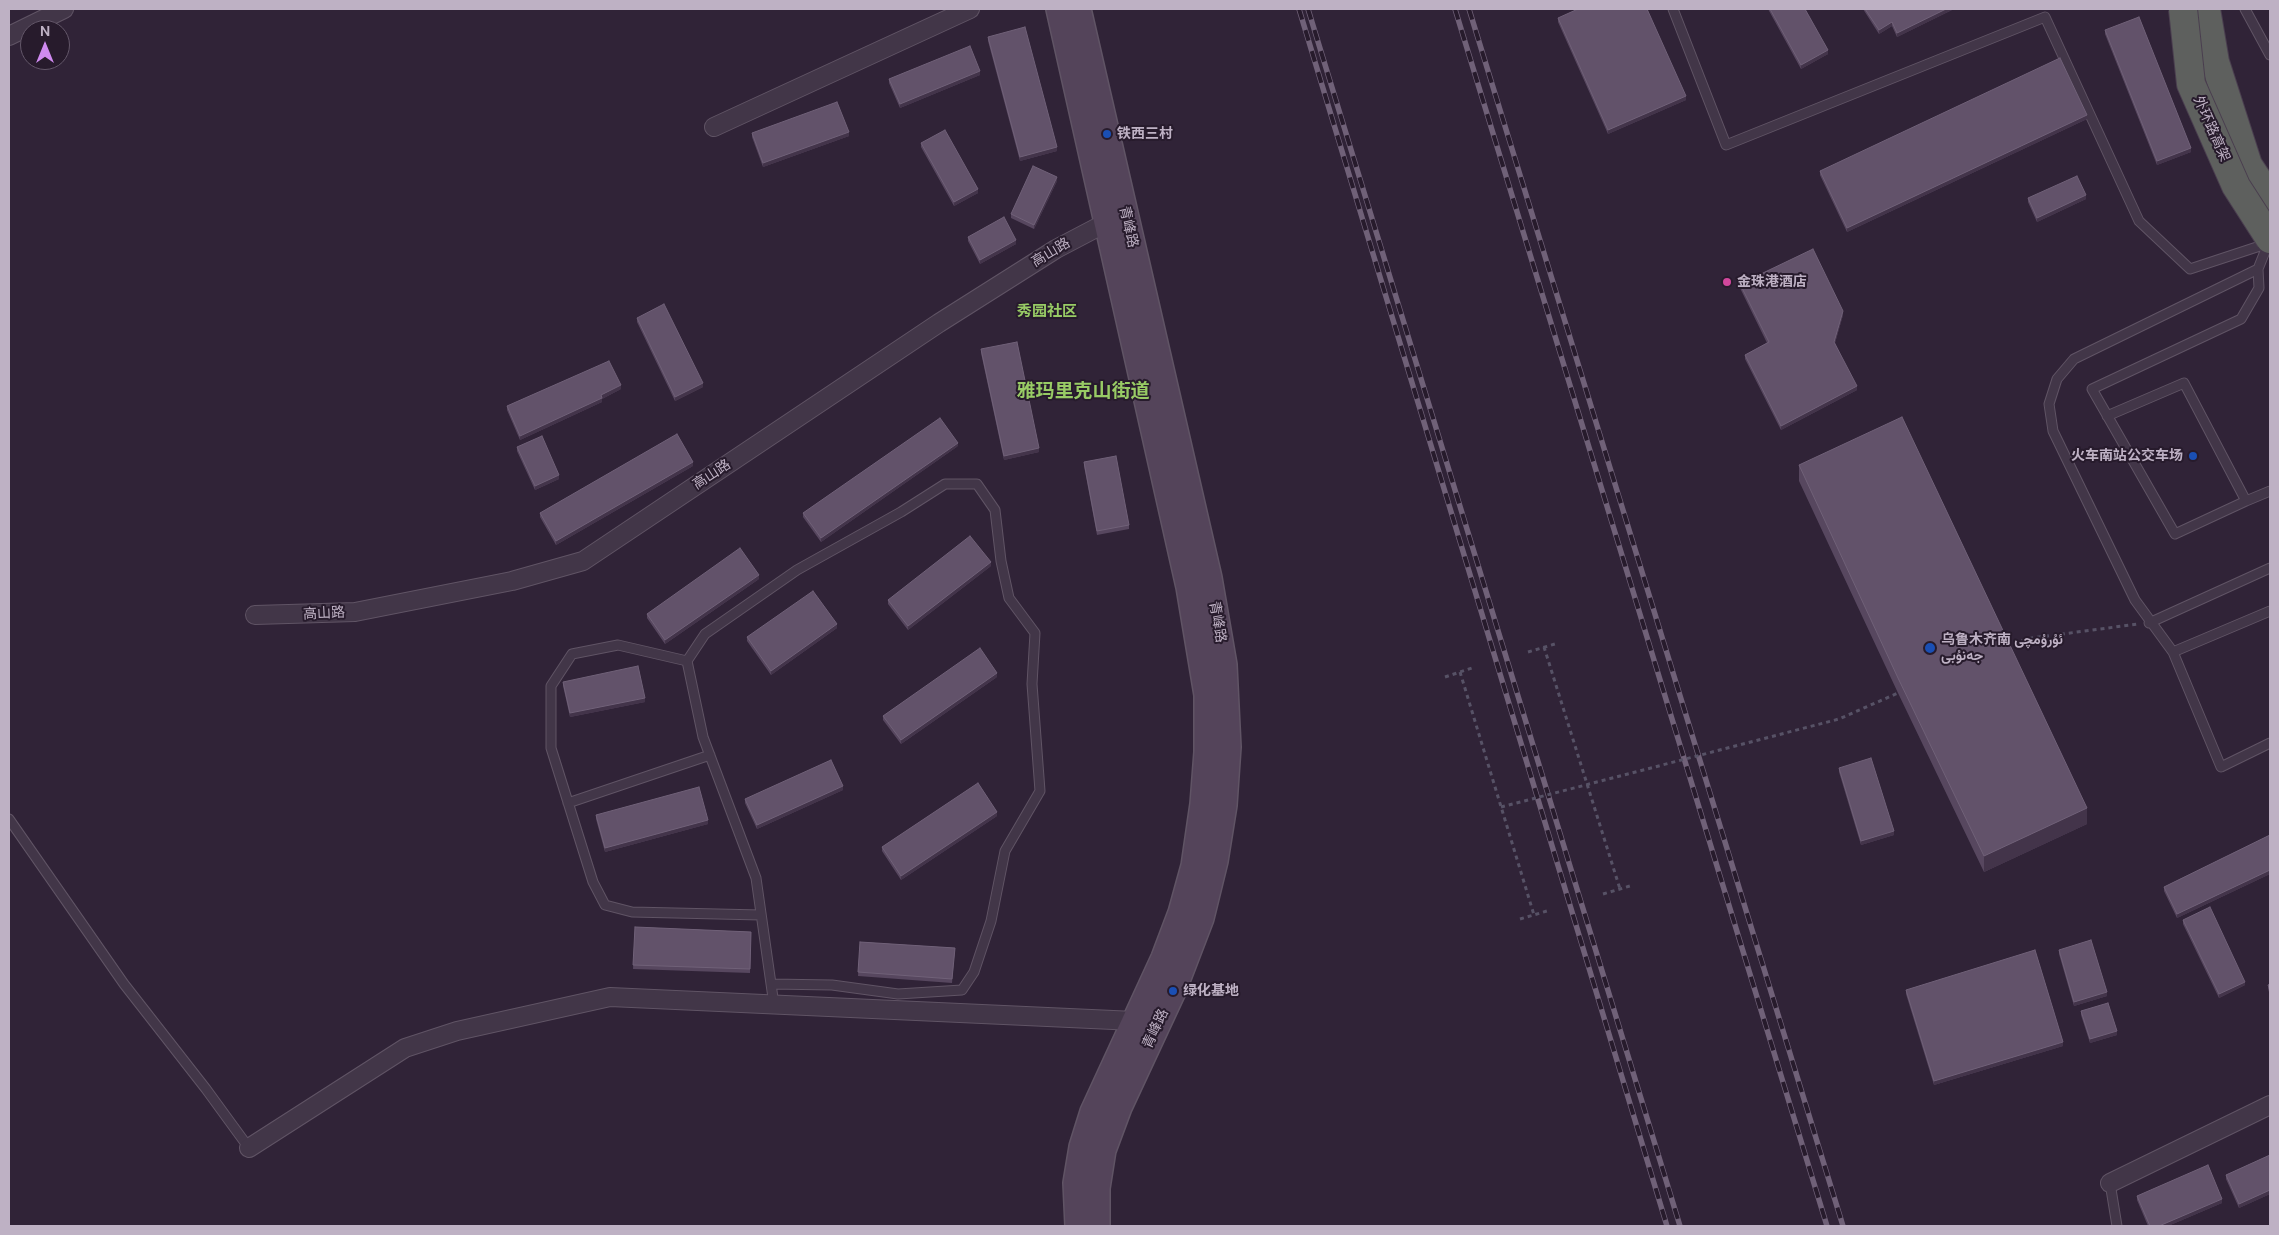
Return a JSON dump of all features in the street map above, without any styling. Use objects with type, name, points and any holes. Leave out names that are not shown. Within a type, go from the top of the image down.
[{"type":"highway","name":"外环路高架","points":[[2183,9],[2191,84],[2236,186],[2269,242]]},
{"type":"highway","name":"外环路高架","points":[[2206,9],[2215,62],[2248,165],[2270,198]]},
{"type":"main road","name":"青峰路","points":[[1059,9],[1116,218],[1209,578],[1224,665],[1228,747],[1224,805],[1215,862],[1201,918],[1174,991],[1119,1106],[1103,1150],[1097,1188],[1097,1226]]},
{"type":"main road","name":"青峰路","points":[[1078,9],[1116,218],[1189,587],[1206,695],[1207,752],[1203,804],[1194,866],[1164,958],[1093,1112],[1082,1147],[1076,1183],[1078,1226]]},
{"type":"street","points":[[9,36],[64,9]]},
{"type":"street","points":[[714,127],[970,9]]},
{"type":"street","name":"高山路","points":[[255,616],[355,612],[512,581],[583,561],[948,318],[1056,249],[1116,218]]},
{"type":"street","points":[[249,1148],[405,1048],[457,1031],[610,997],[1135,1021]]},
{"type":"street","points":[[2110,1183],[2270,1105]]},
{"type":"lane","points":[[1673,9],[1726,145],[2046,17],[2138,221],[2190,269],[2269,242]]},
{"type":"lane","points":[[2244,9],[2270,55]]},
{"type":"lane","points":[[2269,242],[2258,269],[2260,288],[2241,319],[2092,389],[2175,534],[2270,490]]},
{"type":"lane","points":[[2258,269],[2074,359],[2057,379],[2050,404],[2053,431],[2135,600],[2149,622],[2173,652],[2221,767],[2270,743]]},
{"type":"lane","points":[[2107,416],[2184,383],[2246,501]]},
{"type":"lane","points":[[772,984],[832,985],[898,994],[962,990],[974,972],[991,921],[1006,851],[1040,791],[1032,684],[1035,633],[1009,598],[1001,561],[995,510],[977,484],[946,484],[901,512],[798,570],[706,634],[687,661],[703,736],[756,878],[774,1005]]},
{"type":"lane","points":[[2149,622],[2270,568]]},
{"type":"lane","points":[[2173,652],[2270,610]]},
{"type":"lane","points":[[687,661],[618,646],[572,654],[551,686],[551,748],[593,882],[604,905],[632,912],[762,915]]},
{"type":"lane","points":[[568,803],[710,755]]},
{"type":"lane","points":[[9,819],[124,984],[206,1089],[249,1148]]},
{"type":"lane","points":[[2110,1183],[2117,1226]]},
{"type":"path","points":[[2004,646],[2032,638],[2149,622]]},
{"type":"path","points":[[1528,652],[1555,644]]},
{"type":"path","points":[[1544,647],[1620,889]]},
{"type":"path","points":[[1445,677],[1472,668]]},
{"type":"path","points":[[1460,672],[1534,915]]},
{"type":"path","points":[[1501,807],[1839,719],[1907,689]]},
{"type":"path","points":[[1603,894],[1630,886]]},
{"type":"path","points":[[1520,919],[1547,911]]},
{"type":"building","points":[[1578,9],[1647,9],[1686,96],[1608,130],[1558,18]]},
{"type":"building","points":[[1770,9],[1805,9],[1828,50],[1801,65]]},
{"type":"building","points":[[1865,9],[1946,9],[1897,33],[1892,22],[1879,30]]},
{"type":"building","points":[[2139,17],[2191,148],[2157,161],[2105,30]]},
{"type":"building","points":[[1025,27],[1057,147],[1020,157],[988,37]]},
{"type":"building","points":[[970,46],[980,71],[900,104],[889,79]]},
{"type":"building","points":[[2060,58],[2087,115],[1847,228],[1820,171]]},
{"type":"building","points":[[837,102],[849,132],[763,163],[752,133]]},
{"type":"building","points":[[945,130],[978,189],[954,202],[921,143]]},
{"type":"building","points":[[1033,166],[1057,177],[1034,225],[1011,214]]},
{"type":"building","points":[[2077,176],[2086,195],[2037,218],[2028,198]]},
{"type":"building","points":[[1004,217],[1016,240],[980,260],[968,237]]},
{"type":"building","points":[[1813,249],[1843,311],[1834,342],[1857,386],[1781,426],[1745,355],[1769,342],[1740,284]]},
{"type":"building","points":[[664,304],[703,383],[675,397],[637,318]]},
{"type":"building","points":[[1017,342],[1039,448],[1004,456],[981,349]]},
{"type":"building","points":[[609,361],[621,385],[601,395],[602,398],[520,436],[507,406]]},
{"type":"building","points":[[1902,417],[2087,808],[1984,856],[1898,678],[1799,465]]},
{"type":"building","points":[[940,418],[958,443],[821,538],[803,513]]},
{"type":"building","points":[[677,434],[693,462],[556,541],[540,513]]},
{"type":"building","points":[[542,436],[559,475],[535,486],[517,447]]},
{"type":"building","points":[[1116,456],[1129,525],[1097,531],[1084,462]]},
{"type":"building","points":[[970,536],[991,562],[908,626],[888,600]]},
{"type":"building","points":[[740,548],[759,575],[665,640],[647,614]]},
{"type":"building","points":[[813,591],[837,624],[771,671],[747,637]]},
{"type":"building","points":[[980,648],[997,673],[901,740],[883,716]]},
{"type":"building","points":[[638,666],[645,698],[570,713],[563,682]]},
{"type":"building","points":[[1871,758],[1894,831],[1861,841],[1839,768]]},
{"type":"building","points":[[831,760],[843,786],[757,825],[745,799]]},
{"type":"building","points":[[978,783],[997,812],[901,876],[882,847]]},
{"type":"building","points":[[699,787],[708,820],[605,848],[596,815]]},
{"type":"building","points":[[2270,835],[2270,870],[2177,914],[2164,887]]},
{"type":"building","points":[[2210,907],[2245,982],[2219,994],[2183,920]]},
{"type":"building","points":[[635,927],[751,932],[750,969],[633,965]]},
{"type":"building","points":[[2091,940],[2107,992],[2074,1002],[2059,950]]},
{"type":"building","points":[[860,942],[955,948],[952,979],[858,972]]},
{"type":"building","points":[[2035,950],[2063,1042],[1934,1081],[1906,990]]},
{"type":"building","points":[[2108,1003],[2117,1031],[2090,1039],[2081,1011]]},
{"type":"building","points":[[2270,1155],[2270,1190],[2239,1204],[2226,1175]]},
{"type":"building","points":[[2208,1165],[2222,1199],[2159,1226],[2150,1226],[2137,1196]]},
{"type":"railway","points":[[1299,9],[1667,1226]]},
{"type":"railway","points":[[1308,9],[1680,1226]]},
{"type":"railway","points":[[1455,9],[1827,1226]]},
{"type":"railway","points":[[1469,9],[1843,1226]]},
{"type":"place","name":"铁西三村","points":[[1107,134]]},
{"type":"place","name":"金珠港酒店","points":[[1727,282]]},
{"type":"place","name":"火车南站公交车场","points":[[2193,456]]},
{"type":"place","name":"乌鲁木齐南 ئۇرۇمچى جەنۇبى","points":[[1930,648]]},
{"type":"place","name":"绿化基地","points":[[1173,991]]},
{"type":"district","name":"秀园社区","points":[[1047,312]]},
{"type":"district","name":"雅玛里克山街道","points":[[1083,392]]}]
